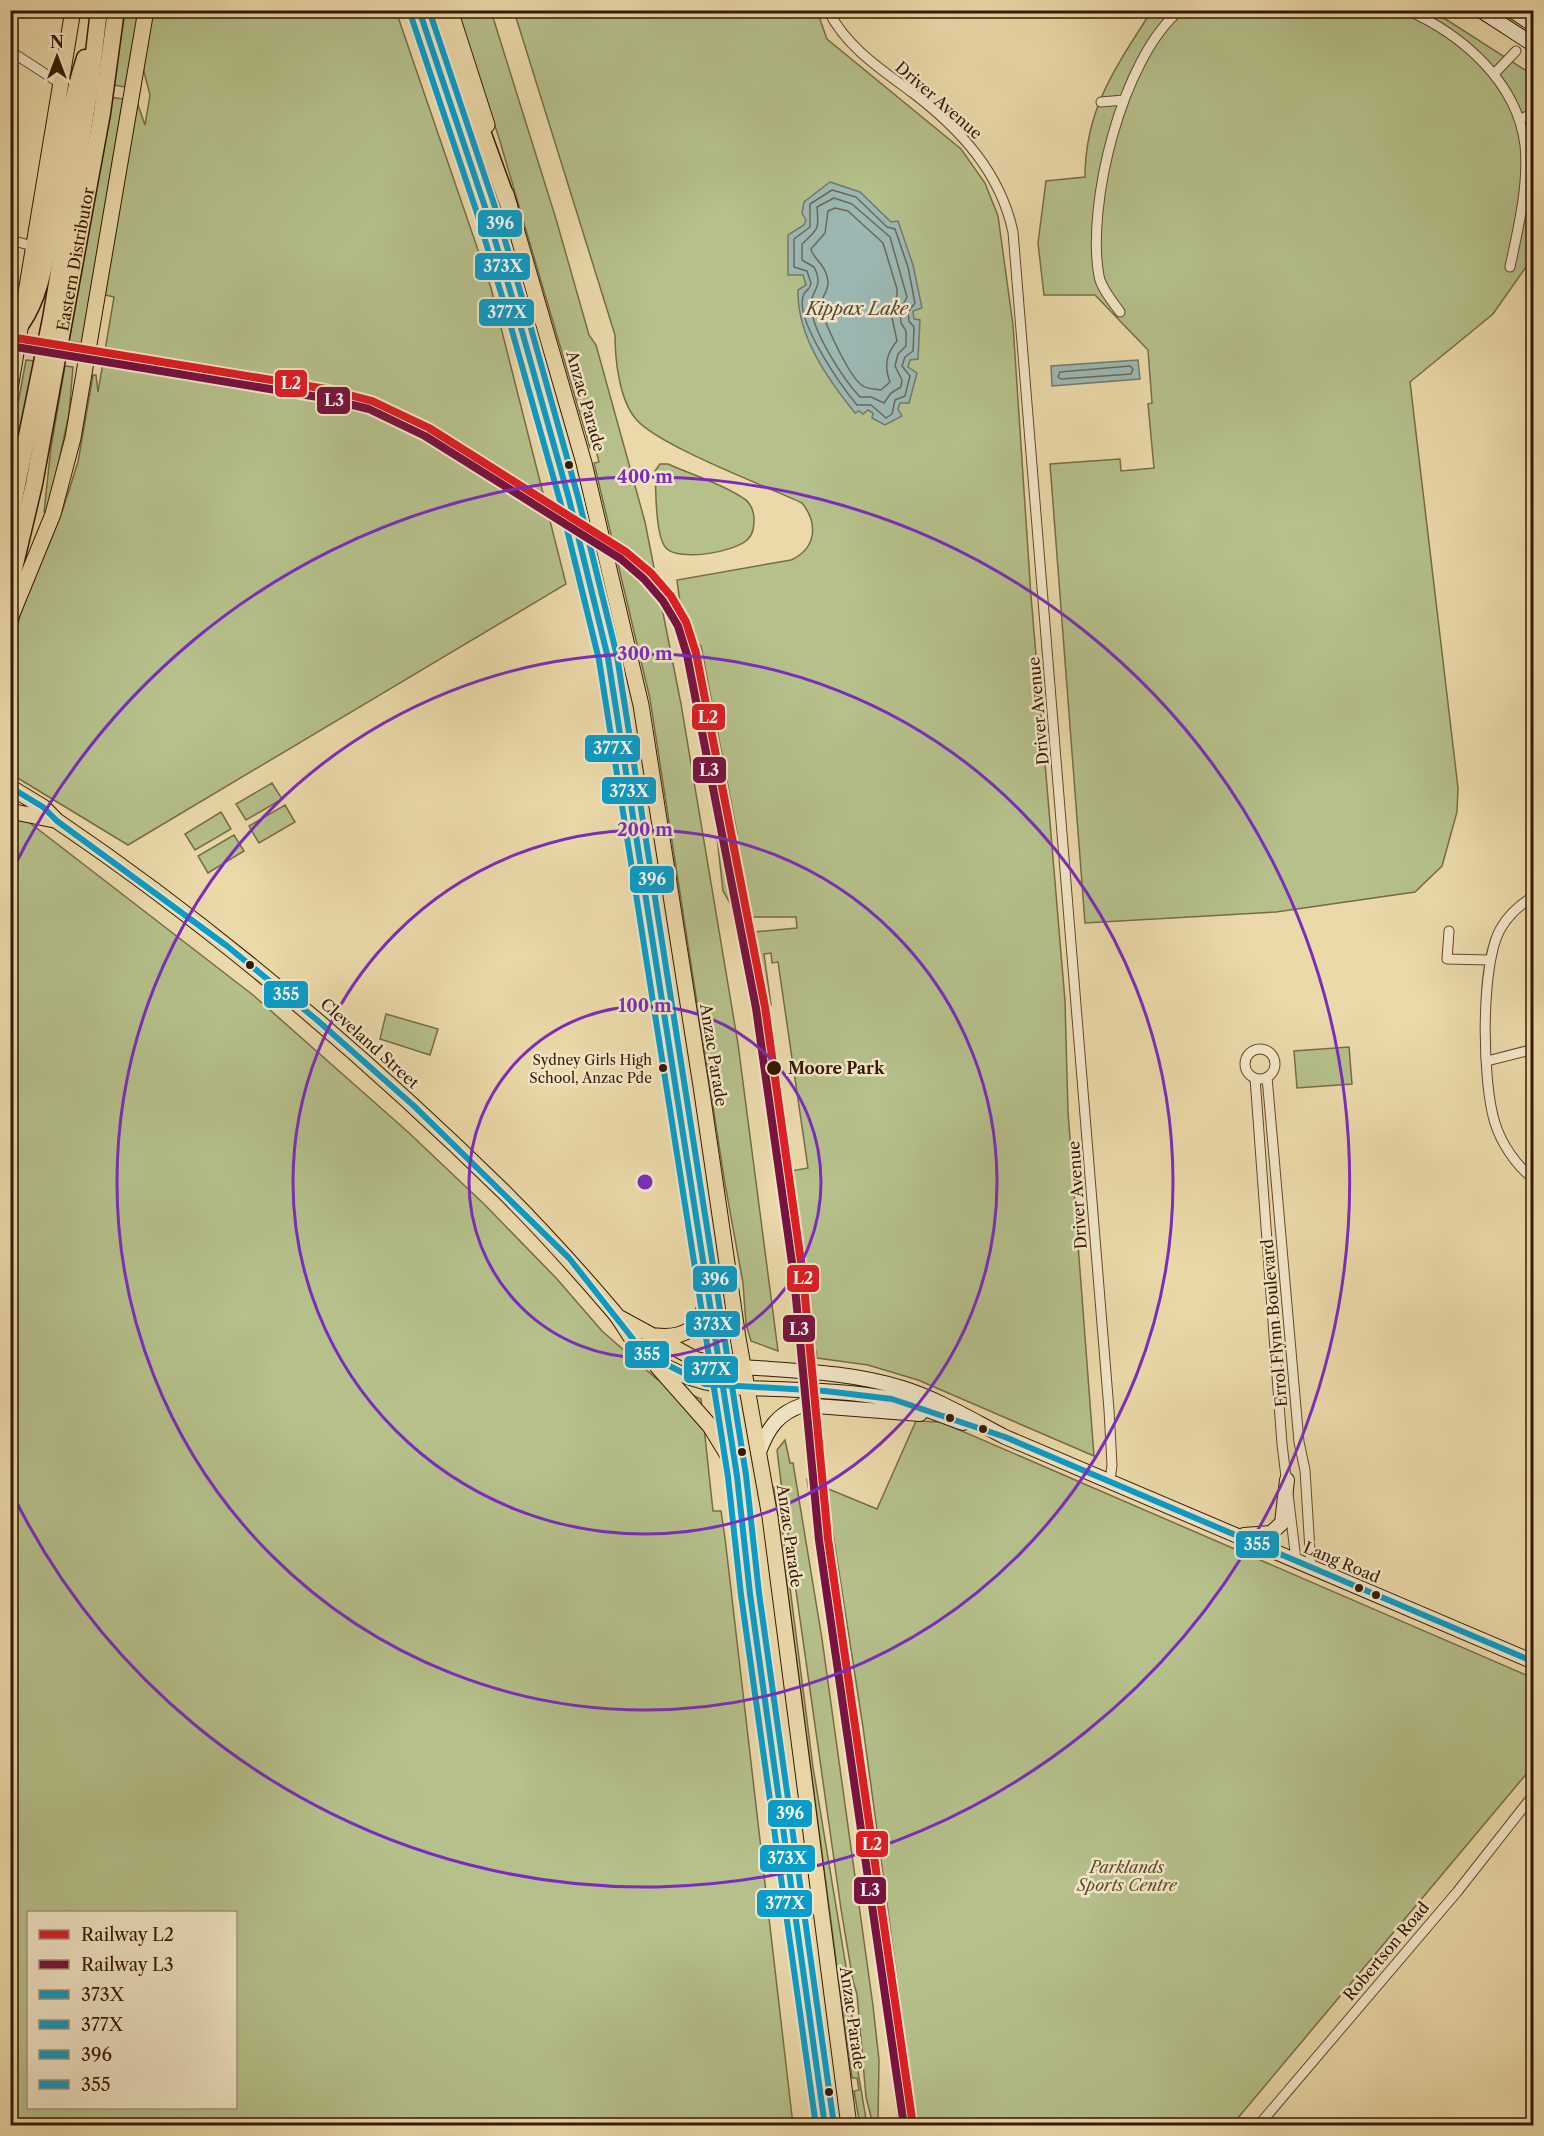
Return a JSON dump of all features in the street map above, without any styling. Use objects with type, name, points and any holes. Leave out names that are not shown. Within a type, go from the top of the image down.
[{"type":"highway","name":"Eastern Distributor","points":[[12,577],[34,484],[102,113],[116,10]]},
{"type":"highway","points":[[438,10],[509,206]]},
{"type":"highway","name":"Eastern Distributor","points":[[10,519],[51,319],[90,87],[97,18]]},
{"type":"highway","points":[[21,324],[33,307],[47,249],[76,89],[97,18]]},
{"type":"main road","points":[[10,389],[73,10]]},
{"type":"main road","points":[[10,619],[52,514],[73,438],[146,10]]},
{"type":"main road","points":[[419,10],[482,199],[518,317],[569,499],[608,658],[671,1043],[707,1292],[737,1476],[750,1594],[825,2126]]},
{"type":"main road","name":"Anzac Parade","points":[[450,10],[477,91],[584,463],[639,695],[743,1367],[759,1452],[849,2126]]},
{"type":"main road","name":"Cleveland Street","points":[[10,787],[43,807],[57,821],[226,946],[348,1046],[452,1142],[543,1231],[619,1318],[644,1353],[705,1384],[748,1388]]},
{"type":"main road","points":[[10,811],[57,821]]},
{"type":"main road","points":[[656,1336],[675,1336],[692,1330],[702,1318],[707,1292]]},
{"type":"main road","name":"Cleveland Street","points":[[619,1318],[697,1360],[743,1367]]},
{"type":"main road","points":[[644,1353],[720,1438],[737,1476]]},
{"type":"street","name":"Driver Avenue","points":[[828,10],[843,34],[861,52],[916,95],[969,142],[982,158],[999,187],[1013,232],[1109,1410],[1112,1465],[1110,1481]]},
{"type":"street","points":[[1120,312],[1099,278],[1098,223],[1107,156],[1130,83],[1152,42],[1180,10]]},
{"type":"street","points":[[1407,10],[1435,23],[1469,48],[1494,74],[1519,119],[1525,147],[1523,196],[1510,267]]},
{"type":"street","points":[[1480,10],[1533,45]]},
{"type":"street","points":[[1511,10],[1533,25]]},
{"type":"street","points":[[10,51],[55,80]]},
{"type":"street","points":[[1494,74],[1516,51]]},
{"type":"street","points":[[1101,102],[1124,100]]},
{"type":"street","points":[[1519,119],[1533,114]]},
{"type":"street","points":[[1524,165],[1533,160]]},
{"type":"street","points":[[10,240],[33,246]]},
{"type":"street","points":[[1533,896],[1520,904],[1501,928],[1489,960],[1487,1061],[1489,1097],[1495,1124],[1509,1151],[1533,1179]]},
{"type":"street","points":[[1449,931],[1447,959],[1489,960]]},
{"type":"street","points":[[1260,1048],[1269,1052],[1275,1060],[1274,1070],[1266,1077],[1255,1078],[1245,1069],[1245,1060],[1250,1052],[1260,1048]]},
{"type":"street","points":[[1487,1061],[1533,1049]]},
{"type":"street","name":"Errol Flynn Boulevard","points":[[1266,1077],[1299,1442],[1305,1470],[1311,1567]]},
{"type":"street","name":"Errol Flynn Boulevard","points":[[1255,1078],[1287,1480],[1296,1560]]},
{"type":"street","name":"Lang Road","points":[[743,1367],[837,1374],[880,1382],[934,1401],[1005,1437],[1533,1662]]},
{"type":"street","name":"Lang Road","points":[[748,1388],[825,1390],[904,1402],[1005,1437]]},
{"type":"street","points":[[759,1452],[777,1418],[803,1405],[891,1410],[946,1418]]},
{"type":"street","points":[[1236,1534],[1265,1535],[1276,1530],[1283,1520],[1287,1480]]},
{"type":"street","name":"Robertson Road","points":[[1258,2126],[1457,1892],[1532,1799]]},
{"type":"green space","points":[[125,11],[139,11],[125,87],[113,85]]},
{"type":"green space","points":[[152,11],[396,11],[491,288],[566,584],[128,845],[11,774],[11,660],[20,614],[63,509],[78,462],[93,375],[96,375],[98,392],[114,297],[105,295],[131,129],[138,105],[145,125],[150,95],[143,68]]},
{"type":"green space","points":[[457,11],[491,11],[556,219],[589,335],[596,345],[645,522],[681,704],[738,1044],[778,1351],[751,1341],[746,1324],[743,1283],[725,1184],[650,699],[594,463],[599,462],[595,447],[590,448],[499,138]]},
{"type":"green space","points":[[514,11],[817,11],[827,39],[961,149],[985,183],[998,216],[1013,325],[1031,596],[1065,1001],[1068,1112],[1094,1456],[918,1380],[868,1365],[817,1358],[816,1351],[814,1351],[791,1171],[808,1168],[778,962],[772,963],[771,953],[764,954],[771,1005],[768,1005],[753,932],[797,928],[796,917],[750,917],[733,835],[737,833],[701,646],[695,641],[689,642],[686,649],[677,580],[791,560],[800,555],[810,542],[811,519],[802,503],[665,440],[647,429],[630,410],[619,378],[615,335]]},
{"type":"green space","points":[[1155,11],[1433,11],[1533,75],[1533,257],[1493,314],[1410,382],[1458,788],[1457,812],[1442,866],[1415,892],[1276,912],[1085,923],[1050,464],[1120,459],[1121,471],[1154,468],[1148,404],[1152,403],[1148,350],[1095,295],[1044,295],[1038,243],[1046,181],[1085,177],[1090,132],[1103,93],[1112,74],[1147,18]]},
{"type":"green space","points":[[111,97],[123,99],[82,343],[69,341]]},
{"type":"green space","points":[[26,360],[35,361],[11,484],[11,441]]},
{"type":"green space","points":[[65,366],[73,367],[69,414],[48,512],[44,512],[51,447]]},
{"type":"green space","points":[[660,464],[668,464],[706,479],[745,500],[751,506],[754,517],[750,537],[742,544],[732,548],[707,554],[683,554],[666,548],[662,542],[657,511],[655,471]]},
{"type":"green space","points":[[272,783],[282,799],[246,820],[236,804]]},
{"type":"green space","points":[[285,805],[295,822],[259,843],[249,826]]},
{"type":"green space","points":[[221,812],[231,829],[195,850],[185,834]]},
{"type":"green space","points":[[10,818],[26,820],[253,995],[408,1132],[484,1204],[557,1279],[602,1331],[658,1380],[701,1399],[713,1511],[721,1511],[725,1538],[793,2125],[11,2125]]},
{"type":"green space","points":[[234,835],[244,851],[208,873],[198,856]]},
{"type":"green space","points":[[722,836],[736,913],[723,891],[717,837]]},
{"type":"green space","points":[[386,1014],[438,1029],[430,1055],[380,1039]]},
{"type":"green space","points":[[1349,1047],[1352,1084],[1297,1088],[1294,1051]]},
{"type":"green space","name":"Parklands Sports Centre","points":[[916,1421],[941,1422],[1533,1678],[1533,1766],[1232,2125],[917,2125],[863,1727],[826,1488],[877,1509]]},
{"type":"green space","points":[[785,1440],[790,1463],[793,1463],[822,1639],[873,2006],[879,2060],[878,2120],[872,2121],[866,2097],[857,1994],[841,1909],[784,1506],[777,1450]]},
{"type":"green space","points":[[812,1478],[826,1578],[823,1578],[807,1479]]},
{"type":"green space","points":[[774,1487],[777,1487],[813,1767],[851,1997],[854,2048],[867,2125],[860,2125],[854,2091],[859,2090],[857,2078],[852,2078]]},
{"type":"green space","points":[[849,1750],[852,1750],[891,2024],[888,2024]]},
{"type":"green space","points":[[889,2027],[892,2027],[905,2125],[898,2125]]},
{"type":"water","name":"Kippax Lake","points":[[830,182],[860,192],[891,222],[898,221],[913,265],[922,308],[913,311],[914,319],[920,320],[918,359],[910,360],[908,367],[917,373],[909,403],[900,403],[898,409],[902,416],[885,425],[872,418],[873,413],[868,410],[863,414],[859,411],[855,413],[824,371],[808,340],[799,307],[798,290],[806,285],[803,275],[788,275],[788,235],[804,225],[806,220],[802,213],[804,202]]},
{"type":"water","points":[[1138,360],[1140,379],[1052,386],[1051,366]]},
{"type":"rail line","name":"L2","points":[[10,337],[326,389],[372,401],[429,428],[626,552],[651,573],[671,596],[686,622],[696,653],[765,1007],[803,1276],[828,1539],[913,2126]]},
{"type":"rail line","name":"L3","points":[[10,346],[324,398],[369,409],[425,436],[621,559],[644,579],[663,601],[678,626],[687,655],[756,1008],[794,1277],[819,1540],[904,2126]]},
{"type":"transit line","name":"373X","points":[[419,10],[486,210],[518,317],[569,499],[608,658],[737,1476],[750,1594],[825,2126]]},
{"type":"transit line","name":"396","points":[[429,10],[495,207],[527,314],[578,497],[617,656],[746,1475],[759,1593],[834,2125]]},
{"type":"transit line","name":"377X","points":[[410,13],[477,213],[509,320],[560,501],[599,660],[728,1477],[741,1595],[816,2126]]},
{"type":"transit line","name":"355","points":[[10,787],[43,807],[57,821],[227,946],[317,1020],[414,1106],[569,1258],[644,1353],[705,1384],[825,1391],[892,1399],[1005,1437],[1534,1662]]},
{"type":"place","name":"Sydney Girls High School, Anzac Pde","points":[[663,1068]]},
{"type":"place","name":"Moore Park","points":[[774,1068]]}]
